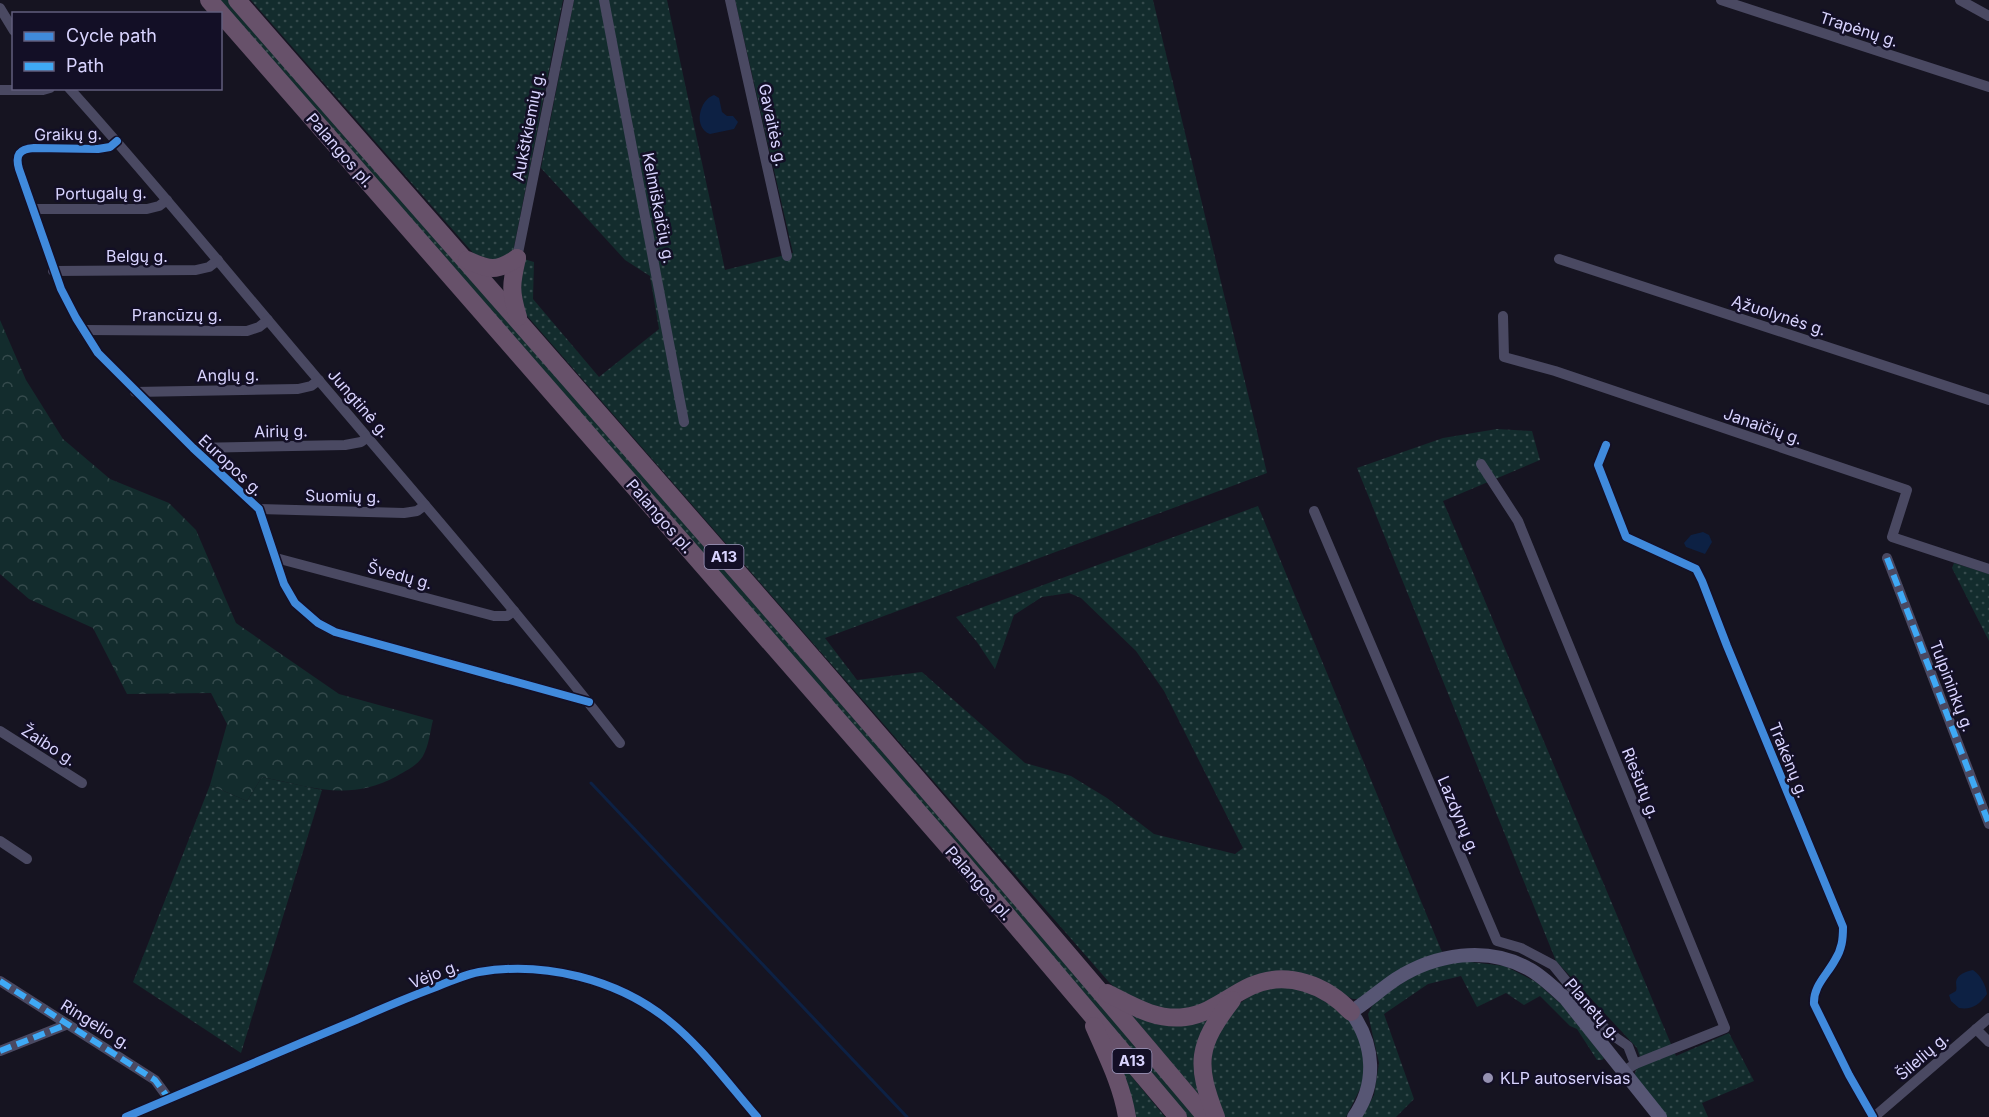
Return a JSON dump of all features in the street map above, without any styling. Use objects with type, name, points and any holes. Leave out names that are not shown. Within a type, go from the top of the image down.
[{"type":"highway","name":"Palangos pl.","points":[[209,0],[219,12]]},
{"type":"highway","name":"Palangos pl.","points":[[237,0],[1099,989],[1206,1117]]},
{"type":"highway","name":"Palangos pl.","points":[[222,15],[931,826],[1178,1117]]},
{"type":"highway","points":[[462,258],[483,268],[494,269],[506,266],[517,258]]},
{"type":"highway","points":[[517,258],[511,294],[521,324]]},
{"type":"highway","points":[[1099,989],[1149,1014],[1183,1017],[1205,1012],[1260,983],[1293,980],[1325,990],[1351,1012]]},
{"type":"highway","points":[[1216,1117],[1203,1076],[1205,1043],[1209,1032],[1236,996]]},
{"type":"highway","points":[[1085,1006],[1114,1071],[1127,1117]]},
{"type":"main road","name":"Planetų g.","points":[[1351,1012],[1397,979],[1436,960],[1465,955],[1507,960],[1530,969],[1559,993],[1629,1067],[1660,1117]]},
{"type":"main road","points":[[1351,1012],[1366,1039],[1371,1075],[1364,1102],[1354,1117]]},
{"type":"street","name":"Aukštkiemių g.","points":[[517,258],[569,0]]},
{"type":"street","name":"Kelmiškaičių g.","points":[[604,0],[684,422]]},
{"type":"street","name":"Gavaitės g.","points":[[730,0],[787,256]]},
{"type":"street","name":"Trapėnų g.","points":[[1721,0],[1989,87]]},
{"type":"street","points":[[1960,0],[1989,16]]},
{"type":"street","points":[[0,8],[8,29]]},
{"type":"street","points":[[12,90],[43,90]]},
{"type":"street","name":"Jungtinė g.","points":[[71,90],[117,141],[368,437],[620,742]]},
{"type":"street","name":"Graikų g.","points":[[19,153],[26,148],[98,149],[110,147],[117,141]]},
{"type":"street","name":"Europos g.","points":[[19,153],[16,160],[53,271],[83,330],[98,353],[135,392],[260,509],[284,584],[295,603],[318,623],[335,632],[589,702]]},
{"type":"street","name":"Portugalų g.","points":[[33,209],[147,209],[159,206],[166,200]]},
{"type":"street","name":"Ąžuolynės g.","points":[[1559,259],[1989,400]]},
{"type":"street","name":"Belgų g.","points":[[53,271],[196,270],[208,267],[218,260]]},
{"type":"street","name":"Janaičių g.","points":[[1503,316],[1504,357],[1555,371],[1907,490],[1892,537],[1989,569]]},
{"type":"street","name":"Prancūzų g.","points":[[83,330],[247,331],[259,327],[268,320]]},
{"type":"street","name":"Anglų g.","points":[[135,392],[298,389],[311,386],[319,380]]},
{"type":"street","name":"Airių g.","points":[[193,448],[345,445],[361,442],[368,437]]},
{"type":"street","name":"Trakėnų g.","points":[[1606,445],[1598,465],[1626,537],[1696,569],[1702,580],[1843,927],[1842,944],[1836,960],[1816,988],[1814,1004],[1849,1075],[1874,1117]]},
{"type":"street","name":"Riešutų g.","points":[[1481,464],[1518,521],[1725,1028],[1629,1067]]},
{"type":"street","name":"Suomių g.","points":[[260,509],[404,513],[417,511],[424,505]]},
{"type":"street","name":"Lazdynų g.","points":[[1314,511],[1497,941],[1521,948],[1553,965],[1608,1032],[1628,1046],[1629,1067]]},
{"type":"street","name":"Švedų g.","points":[[276,558],[494,616],[507,616],[514,611]]},
{"type":"street","name":"Tulpininkų g.","points":[[1887,558],[1989,824]]},
{"type":"street","name":"Žaibo g.","points":[[0,731],[81,783]]},
{"type":"street","points":[[0,841],[27,859]]},
{"type":"street","name":"Vėjo g.","points":[[126,1117],[464,976],[480,972],[519,970],[564,973],[600,982],[630,996],[667,1019],[682,1032],[757,1117]]},
{"type":"street","name":"Ringelio g.","points":[[0,981],[155,1080],[170,1099]]},
{"type":"street","name":"Šilelių g.","points":[[1874,1117],[1989,1018]]},
{"type":"street","points":[[0,1051],[68,1024]]},
{"type":"street","points":[[1976,1029],[1989,1042]]},
{"type":"green space","points":[[219,0],[228,0],[1198,1117],[1187,1117],[1026,925]]},
{"type":"green space","points":[[251,0],[563,0],[513,252],[501,263],[474,254]]},
{"type":"green space","points":[[574,0],[667,0],[725,270],[793,253],[735,0],[1153,0],[1267,473],[825,638],[857,680],[922,672],[1025,763],[1071,776],[1107,798],[1154,834],[1235,854],[1243,848],[1164,691],[1136,651],[1081,598],[1069,593],[1042,597],[1014,615],[995,669],[977,642],[956,617],[1258,506],[1442,952],[1399,972],[1360,999],[1353,999],[1301,975],[1208,1006],[1167,1013],[1121,994],[1108,981],[522,310],[516,288],[524,259],[534,262],[533,299],[599,377],[659,329],[650,276],[625,260],[541,168]]},
{"type":"green space","points":[[0,320],[26,380],[63,439],[110,479],[169,503],[196,530],[236,623],[339,694],[433,720],[427,747],[423,756],[412,768],[380,784],[363,789],[347,790],[314,788],[262,777],[247,801],[210,785],[227,724],[211,693],[127,694],[93,628],[29,599],[0,574]]},
{"type":"green space","points":[[1497,429],[1532,431],[1540,460],[1443,501],[1676,1056],[1729,1033],[1754,1081],[1702,1103],[1708,1117],[1664,1117],[1634,1076],[1640,1057],[1637,1048],[1556,961],[1357,468],[1443,438]]},
{"type":"green space","points":[[1954,563],[1989,574],[1989,641],[1952,568]]},
{"type":"green space","points":[[262,777],[322,790],[241,1053],[133,982],[210,785],[247,801]]},
{"type":"green space","points":[[1462,961],[1505,966],[1536,982],[1562,1005],[1604,1058],[1597,1060],[1577,1029],[1570,1026],[1540,996],[1524,1005],[1506,993],[1477,1007],[1461,976],[1428,984],[1384,1014],[1414,1099],[1396,1117],[1362,1117],[1374,1095],[1379,1063],[1368,1014],[1372,1006],[1378,998],[1424,970]]},
{"type":"green space","points":[[1276,987],[1304,989],[1346,1014],[1359,1035],[1365,1062],[1364,1081],[1346,1117],[1224,1117],[1210,1078],[1213,1036],[1228,1012],[1254,993]]},
{"type":"green space","points":[[1128,1011],[1215,1011],[1205,1102]]},
{"type":"green space","points":[[1115,1056],[1165,1117],[1134,1117]]},
{"type":"water","points":[[714,95],[719,98],[722,112],[727,116],[733,116],[738,122],[734,129],[710,134],[701,126],[702,108],[705,102]]},
{"type":"water","points":[[1703,532],[1709,535],[1712,542],[1705,554],[1686,547],[1684,543],[1691,535]]},
{"type":"water","points":[[1973,970],[1983,981],[1987,994],[1975,1006],[1959,1008],[1951,1001],[1949,995],[1956,991],[1958,977]]},
{"type":"waterway","points":[[591,783],[907,1117]]},
{"type":"marked path","points":[[1887,558],[1989,824]]},
{"type":"marked path","points":[[0,981],[155,1080],[169,1099]]},
{"type":"marked path","points":[[0,1051],[68,1024]]},
{"type":"cycle path","points":[[117,141],[110,147],[98,149],[34,148],[22,151],[18,156],[19,169],[61,289],[98,353],[193,448],[259,509],[284,584],[295,603],[318,623],[335,632],[589,702]]},
{"type":"cycle path","points":[[1606,445],[1598,465],[1626,537],[1696,569],[1702,581],[1843,927],[1839,952],[1818,986],[1814,1004],[1849,1075],[1873,1117]]},
{"type":"cycle path","points":[[126,1117],[457,978],[504,969],[529,969],[579,976],[603,984],[648,1006],[668,1020],[692,1042],[757,1117]]},
{"type":"place","name":"KLP autoservisas","points":[[1488,1078]]}]
